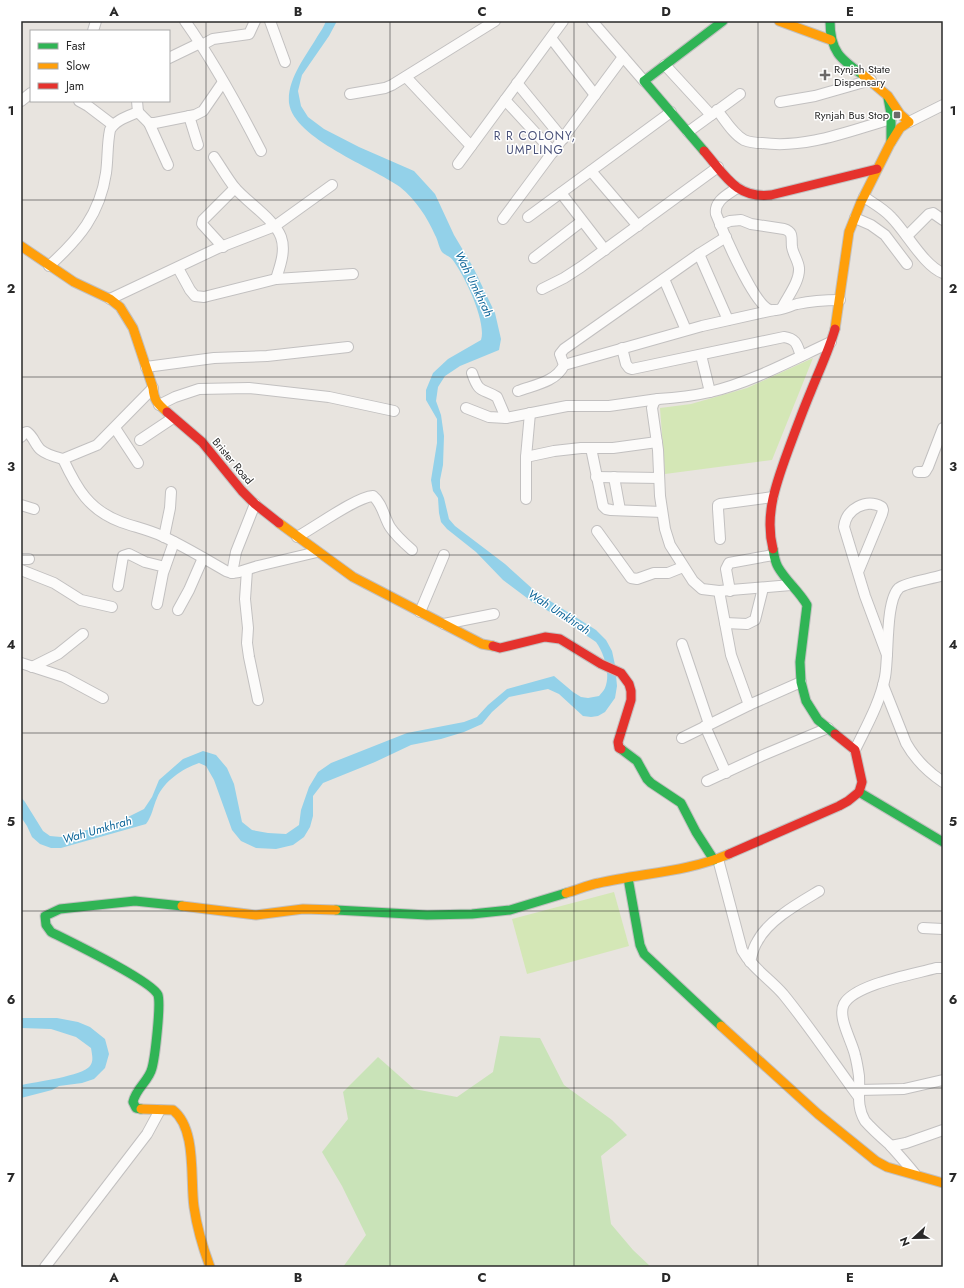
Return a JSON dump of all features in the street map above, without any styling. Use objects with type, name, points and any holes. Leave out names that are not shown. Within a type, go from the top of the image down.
[{"type":"street","points":[[185,21],[231,93],[261,151]]},
{"type":"street","points":[[170,58],[213,40],[249,34],[255,21]]},
{"type":"street","points":[[270,21],[285,62]]},
{"type":"street","points":[[350,94],[385,88],[406,77],[495,21]]},
{"type":"street","points":[[458,164],[564,21]]},
{"type":"street","points":[[592,21],[718,167],[737,188],[747,194],[755,196],[771,195],[878,169]]},
{"type":"street","points":[[644,81],[723,21]]},
{"type":"street","points":[[779,21],[831,40]]},
{"type":"street","points":[[830,21],[831,40],[834,48],[842,58],[871,80],[888,96],[902,116],[909,122]]},
{"type":"street","points":[[551,38],[595,95]]},
{"type":"street","points":[[503,219],[623,57]]},
{"type":"street","points":[[665,65],[737,135],[744,140],[754,143],[778,145],[807,142],[891,120]]},
{"type":"street","points":[[406,77],[471,146]]},
{"type":"street","points":[[780,102],[815,96],[871,80]]},
{"type":"street","points":[[149,123],[190,116],[203,111],[223,82]]},
{"type":"street","points":[[517,83],[563,139]]},
{"type":"street","points":[[21,102],[30,94]]},
{"type":"street","points":[[688,132],[740,94]]},
{"type":"street","points":[[888,96],[891,120],[890,144]]},
{"type":"street","points":[[505,100],[554,152]]},
{"type":"street","points":[[81,102],[112,125]]},
{"type":"street","points":[[137,102],[138,112],[149,123],[168,164]]},
{"type":"street","points":[[210,1267],[198,1233],[194,1207],[193,1159],[189,1137],[183,1122],[177,1112],[170,1109],[140,1109],[136,1108],[133,1102],[135,1095],[148,1077],[153,1065],[159,1000],[156,993],[148,984],[138,978],[51,932],[47,928],[44,920],[45,916],[52,912],[89,905],[136,901],[256,915],[302,909],[427,915],[472,914],[510,910],[598,883],[716,860],[844,804],[859,792],[862,782],[855,750],[818,720],[806,701],[801,682],[800,662],[807,609],[803,598],[777,566],[770,538],[769,521],[778,478],[805,405],[831,342],[840,300],[846,245],[854,218],[890,144],[900,128],[943,105]]},
{"type":"street","points":[[49,266],[82,233],[95,210],[106,173],[109,136],[112,125],[138,112]]},
{"type":"street","points":[[528,217],[671,112]]},
{"type":"street","points":[[190,116],[198,145]]},
{"type":"street","points":[[214,157],[236,188],[253,206],[276,226],[283,244],[276,279]]},
{"type":"street","points":[[542,289],[572,274],[718,167]]},
{"type":"street","points":[[591,171],[638,226]]},
{"type":"street","points":[[110,299],[223,247],[276,226],[332,185]]},
{"type":"street","points":[[223,247],[202,224],[203,220],[236,188]]},
{"type":"street","points":[[737,188],[716,204],[716,214],[740,268],[758,299],[769,310],[778,309]]},
{"type":"street","points":[[561,193],[605,250]]},
{"type":"street","points":[[864,197],[890,215],[930,266],[943,273]]},
{"type":"street","points":[[907,236],[929,214],[933,213],[943,220]]},
{"type":"street","points":[[854,218],[871,225],[885,235],[907,264]]},
{"type":"street","points":[[720,225],[730,221],[741,220],[751,224],[784,229],[792,234],[793,250],[799,266],[799,274],[795,283],[778,309]]},
{"type":"street","points":[[534,258],[582,221]]},
{"type":"street","points":[[564,365],[560,354],[564,349],[726,237]]},
{"type":"street","name":"Brister Road","points":[[21,246],[74,282],[110,299],[120,307],[130,323],[153,388],[154,398],[159,405],[202,442],[242,491],[255,504],[297,538],[352,576],[482,644],[500,648],[545,637],[560,638],[601,664],[621,673],[626,678],[631,691],[631,700],[618,742],[619,748],[638,761],[644,775],[651,783],[684,806],[696,832],[716,860]]},
{"type":"street","points":[[700,254],[728,320]]},
{"type":"street","points":[[178,268],[195,296],[204,297],[276,279],[353,274]]},
{"type":"street","points":[[664,279],[686,330]]},
{"type":"street","points":[[518,391],[550,379],[564,365],[622,348],[686,330],[798,304],[823,300],[840,300]]},
{"type":"street","points":[[622,348],[626,364],[632,369],[784,337],[795,340],[801,356]]},
{"type":"street","points":[[466,408],[489,417],[506,418],[567,406],[609,406],[710,392],[734,385],[831,342]]},
{"type":"street","points":[[146,367],[214,358],[267,356],[348,347]]},
{"type":"street","points":[[701,355],[710,392]]},
{"type":"street","points":[[472,373],[475,383],[481,390],[497,397],[506,418]]},
{"type":"street","points":[[62,459],[97,445],[153,388]]},
{"type":"street","points":[[159,405],[175,397],[199,389],[249,388],[329,397],[394,411]]},
{"type":"street","points":[[658,399],[654,402],[652,408],[657,442],[662,512],[668,539],[683,567],[698,586],[710,591],[730,591],[791,585]]},
{"type":"street","points":[[526,499],[526,457],[530,413]]},
{"type":"street","points":[[140,440],[173,418]]},
{"type":"street","points":[[115,428],[138,463]]},
{"type":"street","points":[[918,472],[925,472],[928,467],[943,428]]},
{"type":"street","points":[[21,437],[27,432],[32,435],[36,444],[41,450],[62,459],[81,493],[93,506],[106,515],[121,522],[164,537],[232,573],[317,552]]},
{"type":"street","points":[[526,457],[554,451],[613,448],[657,442]]},
{"type":"street","points":[[591,448],[603,506],[611,510],[662,512]]},
{"type":"street","points":[[614,477],[620,510]]},
{"type":"street","points":[[596,478],[659,478]]},
{"type":"street","points":[[164,537],[170,508],[171,492]]},
{"type":"street","points":[[297,538],[351,505],[373,496],[379,502],[390,527],[398,538],[412,550]]},
{"type":"street","points":[[720,539],[718,505],[773,497]]},
{"type":"street","points":[[21,504],[34,509]]},
{"type":"street","points":[[232,573],[236,552],[255,504]]},
{"type":"street","points":[[858,572],[882,514],[883,510],[879,505],[871,504],[857,506],[845,520],[844,527],[868,606],[887,655]]},
{"type":"street","points":[[597,531],[631,578],[637,579],[654,573],[664,573],[683,567]]},
{"type":"street","points":[[157,604],[165,568],[174,542]]},
{"type":"street","points":[[118,586],[123,556],[126,554],[150,564],[165,568]]},
{"type":"street","points":[[420,612],[444,555]]},
{"type":"street","points":[[730,591],[726,568],[729,563],[774,555]]},
{"type":"street","points":[[178,610],[190,590],[203,558]]},
{"type":"street","points":[[21,570],[54,583],[81,600],[112,607]]},
{"type":"street","points":[[247,570],[245,599],[248,628],[247,643],[258,700]]},
{"type":"street","points":[[855,750],[875,708],[883,685],[890,618],[895,593],[904,584],[943,575]]},
{"type":"street","points":[[725,623],[747,624],[755,620],[763,588]]},
{"type":"street","points":[[719,591],[730,654],[749,704]]},
{"type":"street","points":[[444,624],[494,614]]},
{"type":"street","points":[[32,667],[58,654],[83,634]]},
{"type":"street","points":[[682,644],[707,725],[726,773]]},
{"type":"street","points":[[21,663],[64,677],[103,698]]},
{"type":"street","points":[[682,738],[749,704],[801,682]]},
{"type":"street","points":[[883,685],[910,751],[927,770],[943,782]]},
{"type":"street","points":[[707,782],[828,728]]},
{"type":"street","points":[[859,792],[943,842]]},
{"type":"street","points":[[716,860],[742,950],[750,962],[778,988],[797,1011],[858,1093]]},
{"type":"street","points":[[628,878],[640,945],[644,954],[714,1021],[818,1114],[876,1161],[887,1167],[943,1183]]},
{"type":"street","points":[[750,962],[756,942],[766,929],[784,913],[819,892]]},
{"type":"street","points":[[923,928],[943,929]]},
{"type":"street","points":[[915,1174],[891,1146],[865,1120],[861,1112],[858,1102],[859,1078],[855,1055],[852,1043],[842,1021],[842,1013],[844,1004],[850,997],[862,990],[874,985],[936,968],[943,968]]},
{"type":"street","points":[[858,1093],[904,1089],[943,1080]]},
{"type":"street","points":[[45,1267],[147,1134],[160,1110]]},
{"type":"street","points":[[891,1146],[906,1143],[943,1130]]},
{"type":"green space","points":[[813,358],[772,460],[665,474],[660,408],[691,404],[747,388]]},
{"type":"green space","points":[[614,892],[629,946],[527,974],[512,919]]},
{"type":"green space","points":[[500,1036],[540,1038],[564,1085],[612,1120],[627,1135],[601,1156],[611,1224],[633,1250],[651,1267],[343,1267],[366,1235],[342,1186],[322,1152],[348,1119],[343,1092],[378,1057],[414,1089],[457,1097],[493,1072]]},
{"type":"water","name":"Wah Umkhrah","points":[[326,21],[337,21],[329,36],[302,75],[298,91],[301,106],[308,117],[324,129],[359,147],[414,171],[435,194],[454,235],[473,267],[495,313],[501,339],[499,350],[460,366],[445,376],[438,387],[436,401],[441,415],[444,436],[443,465],[440,488],[449,519],[455,526],[505,564],[536,592],[596,630],[606,640],[612,651],[615,665],[617,686],[615,698],[605,712],[598,716],[591,717],[583,716],[559,694],[548,689],[509,697],[492,712],[482,724],[464,732],[441,739],[411,745],[375,762],[323,783],[313,796],[313,816],[310,827],[304,837],[293,845],[276,849],[256,848],[241,841],[232,830],[214,780],[206,766],[199,763],[180,772],[164,786],[146,824],[61,848],[51,848],[40,844],[32,837],[21,817],[21,797],[43,831],[50,836],[61,837],[120,821],[144,809],[152,797],[159,780],[183,759],[203,751],[216,755],[227,768],[234,784],[242,822],[252,830],[286,834],[299,825],[301,810],[309,787],[318,772],[331,763],[407,733],[464,722],[477,717],[488,705],[507,689],[554,676],[573,692],[581,697],[588,698],[599,696],[604,690],[607,682],[606,664],[602,652],[596,642],[562,619],[531,601],[503,580],[476,552],[447,529],[441,522],[438,498],[433,491],[431,480],[437,443],[437,419],[426,400],[426,390],[433,373],[448,359],[481,340],[481,322],[478,310],[468,286],[457,266],[452,259],[442,252],[428,222],[411,197],[388,179],[336,151],[319,140],[294,116],[289,103],[291,85],[298,68]]},
{"type":"water","points":[[21,1018],[57,1018],[78,1022],[90,1027],[105,1039],[109,1054],[105,1068],[94,1079],[82,1083],[59,1086],[52,1090],[21,1098],[21,1085],[69,1076],[86,1070],[92,1062],[92,1058],[91,1048],[76,1037],[51,1029],[21,1028]]},
{"type":"traffic: fast","points":[[704,151],[644,81],[723,21]]},
{"type":"traffic: fast","points":[[830,21],[830,31],[834,47],[842,59],[863,75]]},
{"type":"traffic: fast","points":[[888,98],[891,114],[891,142]]},
{"type":"traffic: fast","points":[[773,549],[775,561],[778,567],[807,605],[800,662],[801,682],[806,701],[818,720],[835,734]]},
{"type":"traffic: fast","points":[[621,749],[637,761],[647,779],[651,783],[681,803],[696,832],[714,860]]},
{"type":"traffic: fast","points":[[859,792],[943,842]]},
{"type":"traffic: fast","points":[[628,878],[640,945],[644,954],[721,1026]]},
{"type":"traffic: fast","points":[[336,910],[427,915],[472,914],[510,910],[566,893]]},
{"type":"traffic: fast","points":[[141,1109],[136,1108],[133,1102],[152,1068],[158,1020],[158,995],[126,971],[51,932],[46,925],[45,916],[60,909],[135,901],[182,906]]},
{"type":"traffic: slow","points":[[779,21],[831,40]]},
{"type":"traffic: slow","points":[[835,329],[849,232],[861,202],[890,144],[900,128],[909,122],[900,114],[888,96],[863,75]]},
{"type":"traffic: slow","points":[[21,246],[74,282],[110,299],[120,307],[133,328],[153,388],[155,399],[167,412]]},
{"type":"traffic: slow","points":[[279,523],[353,577],[482,644],[493,646]]},
{"type":"traffic: slow","points":[[566,893],[595,884],[697,865],[729,854]]},
{"type":"traffic: slow","points":[[182,906],[256,915],[303,909],[336,910]]},
{"type":"traffic: slow","points":[[721,1026],[818,1114],[876,1161],[887,1167],[943,1183]]},
{"type":"traffic: slow","points":[[141,1109],[173,1110],[181,1118],[186,1129],[191,1155],[195,1215],[200,1238],[210,1267]]},
{"type":"traffic: jam","points":[[704,151],[732,184],[749,193],[759,195],[771,195],[877,169]]},
{"type":"traffic: jam","points":[[773,549],[770,523],[776,485],[784,460],[827,353],[835,329]]},
{"type":"traffic: jam","points":[[167,412],[202,442],[242,491],[255,504],[279,523]]},
{"type":"traffic: jam","points":[[493,646],[500,648],[545,637],[560,639],[601,664],[621,673],[629,684],[631,691],[631,700],[618,742],[619,748],[621,749]]},
{"type":"traffic: jam","points":[[729,854],[839,806],[859,792],[862,782],[855,750],[835,734]]},
{"type":"place","name":"Rynjah State Dispensary","points":[[825,75]]},
{"type":"place","name":"Rynjah Bus Stop","points":[[897,115]]},
{"type":"district","name":"R R COLONY, UMPLING","points":[[535,143]]}]
